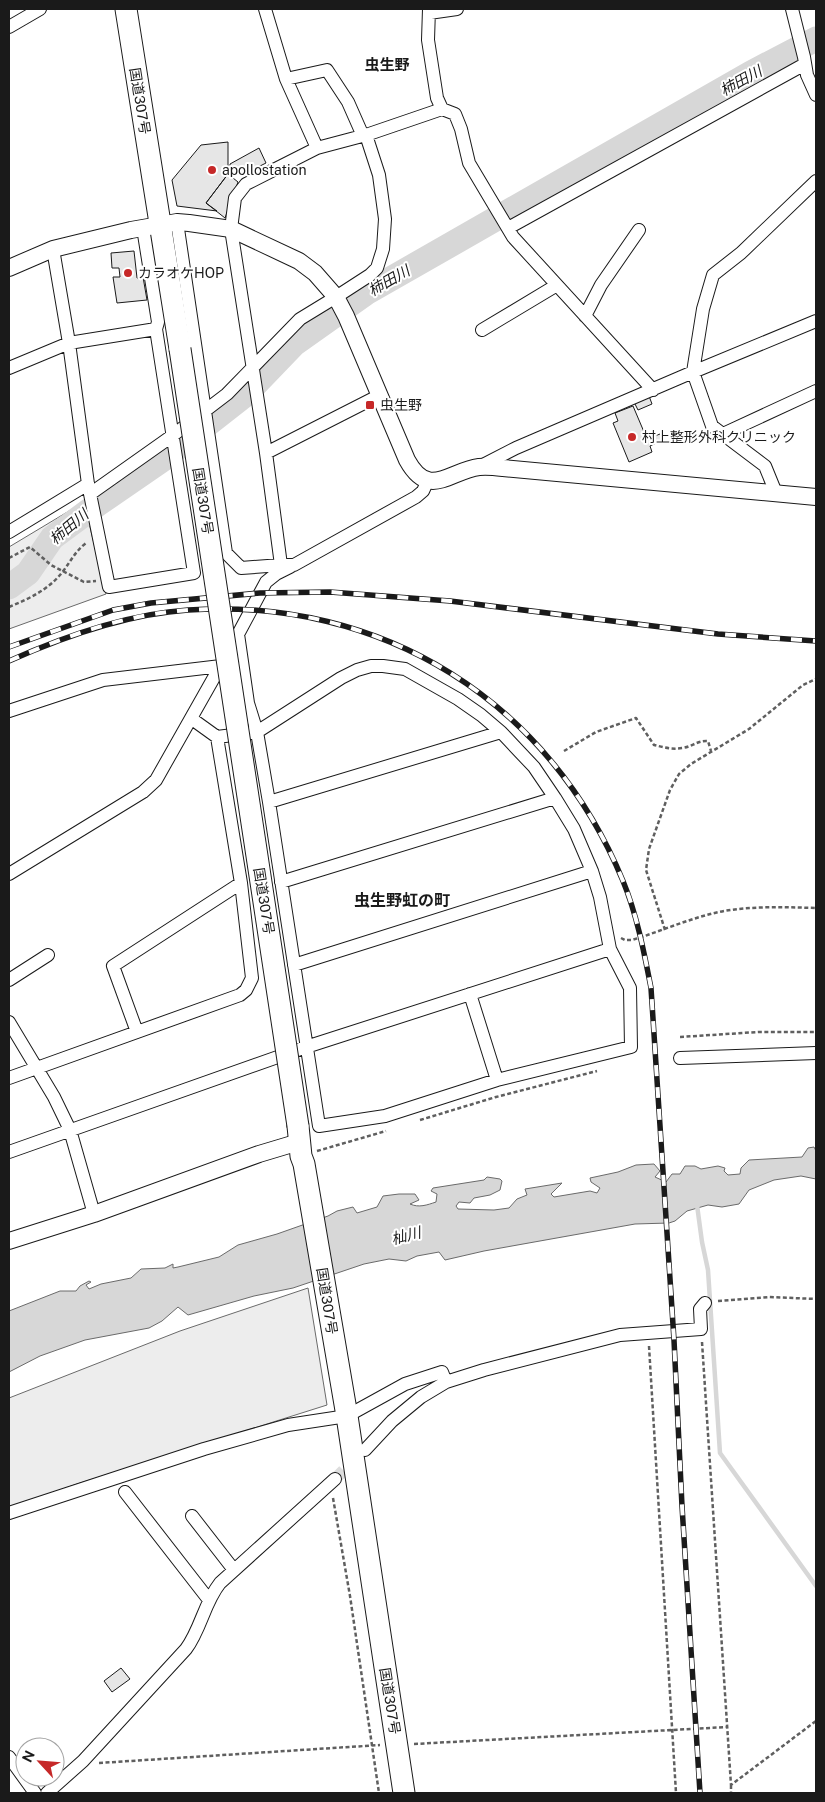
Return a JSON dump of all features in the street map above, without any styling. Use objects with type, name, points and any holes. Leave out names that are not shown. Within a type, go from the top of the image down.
[{"type":"highway","name":"国道307号","points":[[126,9],[180,349],[301,1147],[345,1409],[404,1793]]},
{"type":"street","points":[[9,27],[40,9]]},
{"type":"street","points":[[265,9],[286,79],[317,148]]},
{"type":"street","points":[[442,110],[437,98],[428,40],[429,11],[457,9]]},
{"type":"street","points":[[792,9],[807,75],[816,95]]},
{"type":"street","points":[[508,228],[805,61]]},
{"type":"street","points":[[9,532],[90,491],[206,414],[252,371],[300,319],[337,298],[377,268],[383,249],[385,220],[379,175],[364,135],[348,102],[327,70],[286,79]]},
{"type":"street","points":[[281,565],[266,453],[230,229],[235,198],[246,184],[317,148],[442,110],[455,114],[461,129],[469,163],[513,237],[652,390]]},
{"type":"street","points":[[776,493],[765,466],[712,426],[693,372],[703,309],[713,275],[741,253],[816,181]]},
{"type":"street","points":[[53,249],[69,343],[94,516],[109,588],[194,573],[156,329],[158,322],[160,225]]},
{"type":"street","points":[[160,225],[206,414],[226,553],[241,568],[294,565]]},
{"type":"street","points":[[9,268],[53,249],[160,225],[230,229],[299,261],[315,273],[337,298],[414,473],[418,477],[436,481],[479,467],[516,448],[816,321]]},
{"type":"street","points":[[585,316],[601,285],[639,230]]},
{"type":"street","points":[[482,330],[557,286]]},
{"type":"street","points":[[9,368],[69,343],[156,329]]},
{"type":"street","points":[[723,434],[816,391]]},
{"type":"street","points":[[266,453],[380,395]]},
{"type":"street","points":[[479,467],[816,497]]},
{"type":"street","points":[[9,874],[143,792],[156,780],[192,719],[266,582],[276,574],[416,497],[423,491],[428,480]]},
{"type":"street","points":[[216,737],[257,732],[340,678],[371,666],[405,670],[458,699],[501,732],[534,767],[574,829],[600,897],[610,950],[630,988],[631,1047],[497,1080],[385,1116],[319,1126],[269,802],[257,732],[248,703],[238,634]]},
{"type":"street","points":[[9,711],[103,680],[221,666]]},
{"type":"street","points":[[9,1078],[240,995],[246,990],[252,978],[241,883],[216,737],[192,719]]},
{"type":"street","points":[[269,802],[501,732]]},
{"type":"street","points":[[282,882],[555,798]]},
{"type":"street","points":[[294,965],[592,872]]},
{"type":"street","points":[[137,1032],[113,966],[241,883]]},
{"type":"street","points":[[9,1152],[306,1047],[610,950]]},
{"type":"street","points":[[9,980],[48,955]]},
{"type":"street","points":[[470,994],[497,1080]]},
{"type":"street","points":[[9,1022],[54,1097],[70,1130],[94,1214]]},
{"type":"street","points":[[680,1058],[816,1053]]},
{"type":"street","points":[[9,1241],[94,1214],[259,1154],[301,1147]]},
{"type":"street","points":[[365,1450],[392,1421],[421,1397],[446,1382],[585,1342],[620,1334],[701,1329],[700,1310],[706,1303]]},
{"type":"street","points":[[9,1512],[204,1449],[345,1409],[406,1384],[442,1372],[446,1382]]},
{"type":"street","points":[[47,1793],[83,1761],[186,1650],[194,1638],[209,1600],[220,1583],[332,1481]]},
{"type":"street","points":[[125,1492],[209,1600]]},
{"type":"street","points":[[192,1516],[234,1570]]},
{"type":"street","points":[[11,1764],[35,1793]]},
{"type":"path","points":[[9,607],[40,594],[63,571],[76,551],[98,535]]},
{"type":"path","points":[[9,558],[30,547],[48,563],[84,582],[107,579]]},
{"type":"path","points":[[664,930],[646,870],[649,849],[670,790],[679,774],[691,764],[749,729],[803,685],[816,679]]},
{"type":"path","points":[[564,751],[596,732],[636,718],[654,745],[669,749],[683,748],[701,740],[708,741],[712,751]]},
{"type":"path","points":[[619,937],[625,940],[632,940],[698,918],[730,910],[776,907],[816,908]]},
{"type":"path","points":[[680,1037],[758,1032],[816,1032]]},
{"type":"path","points":[[414,1122],[496,1097],[596,1071]]},
{"type":"path","points":[[301,1147],[387,1130]]},
{"type":"path","points":[[718,1300],[769,1297],[816,1299]]},
{"type":"path","points":[[701,1329],[731,1793]]},
{"type":"path","points":[[648,1332],[676,1793]]},
{"type":"path","points":[[332,1481],[379,1793]]},
{"type":"path","points":[[730,1785],[816,1721]]},
{"type":"path","points":[[409,1744],[727,1727]]},
{"type":"path","points":[[83,1761],[101,1764],[384,1745]]},
{"type":"shaded area","points":[[84,502],[106,594],[9,629],[9,547]]},
{"type":"shaded area","points":[[308,1288],[327,1405],[77,1484],[9,1508],[9,1398],[180,1331]]},
{"type":"water","name":"杣川","points":[[814,1147],[816,1151],[816,1179],[801,1176],[774,1180],[749,1190],[739,1204],[722,1207],[708,1205],[687,1211],[675,1221],[669,1223],[635,1224],[484,1251],[445,1260],[439,1252],[417,1256],[406,1261],[389,1259],[364,1264],[293,1288],[254,1296],[188,1315],[178,1307],[162,1321],[149,1328],[85,1340],[40,1356],[9,1372],[9,1311],[60,1291],[76,1291],[80,1286],[89,1281],[91,1282],[86,1285],[89,1289],[101,1284],[131,1278],[141,1269],[165,1268],[173,1264],[173,1268],[219,1257],[238,1245],[277,1234],[337,1211],[353,1207],[357,1213],[377,1207],[383,1196],[415,1194],[419,1200],[410,1204],[423,1206],[436,1202],[437,1194],[431,1191],[433,1188],[484,1180],[487,1177],[502,1181],[500,1190],[490,1195],[474,1198],[470,1203],[459,1202],[456,1206],[458,1209],[494,1210],[509,1208],[517,1199],[527,1195],[525,1189],[562,1183],[551,1194],[554,1197],[590,1191],[597,1193],[600,1188],[591,1182],[590,1178],[618,1172],[636,1165],[654,1164],[660,1171],[655,1177],[666,1182],[672,1174],[680,1174],[685,1166],[695,1166],[701,1169],[718,1166],[725,1168],[724,1171],[728,1175],[740,1174],[741,1168],[749,1160],[802,1157],[808,1148]]},
{"type":"building","points":[[228,142],[228,174],[206,203],[217,211],[177,206],[172,180],[201,145]]},
{"type":"building","points":[[259,148],[266,163],[244,174],[230,171],[230,164]]},
{"type":"building","points":[[228,174],[238,182],[225,218],[206,203]]},
{"type":"building","name":"カラオケHOP","points":[[134,251],[137,278],[143,277],[147,300],[117,303],[113,277],[120,277],[119,268],[112,268],[111,253]]},
{"type":"building","points":[[649,396],[652,404],[638,410],[634,402]]},
{"type":"building","name":"村上整形外科クリニック","points":[[633,406],[647,439],[660,434],[662,440],[650,446],[652,452],[629,462],[613,423],[618,421],[615,413]]},
{"type":"building","points":[[121,1668],[130,1679],[112,1692],[104,1681]]},
{"type":"waterway","name":"柿田川","points":[[9,587],[28,573],[52,538],[162,460],[245,395],[294,344],[366,293],[751,73],[816,39]]},
{"type":"waterway","points":[[697,1205],[708,1270],[720,1453],[816,1586]]},
{"type":"tunnel","points":[[335,1479],[356,1458]]},
{"type":"railway","points":[[9,647],[113,610],[151,603],[260,593],[330,592],[450,601],[718,634],[816,641]]},
{"type":"railway","points":[[9,661],[74,635],[119,621],[165,612],[188,610],[259,611],[327,622],[391,643],[451,673],[504,713],[551,761],[591,817],[628,894],[640,934],[651,988],[674,1340],[682,1506],[700,1793]]},
{"type":"place","name":"apollostation","points":[[212,170]]},
{"type":"place","name":"カラオケHOP","points":[[128,273]]},
{"type":"place","name":"虫生野","points":[[370,405]]},
{"type":"place","name":"村上整形外科クリニック","points":[[632,437]]},
{"type":"district","name":"虫生野","points":[[387,65]]},
{"type":"district","name":"虫生野虹の町","points":[[402,900]]}]
